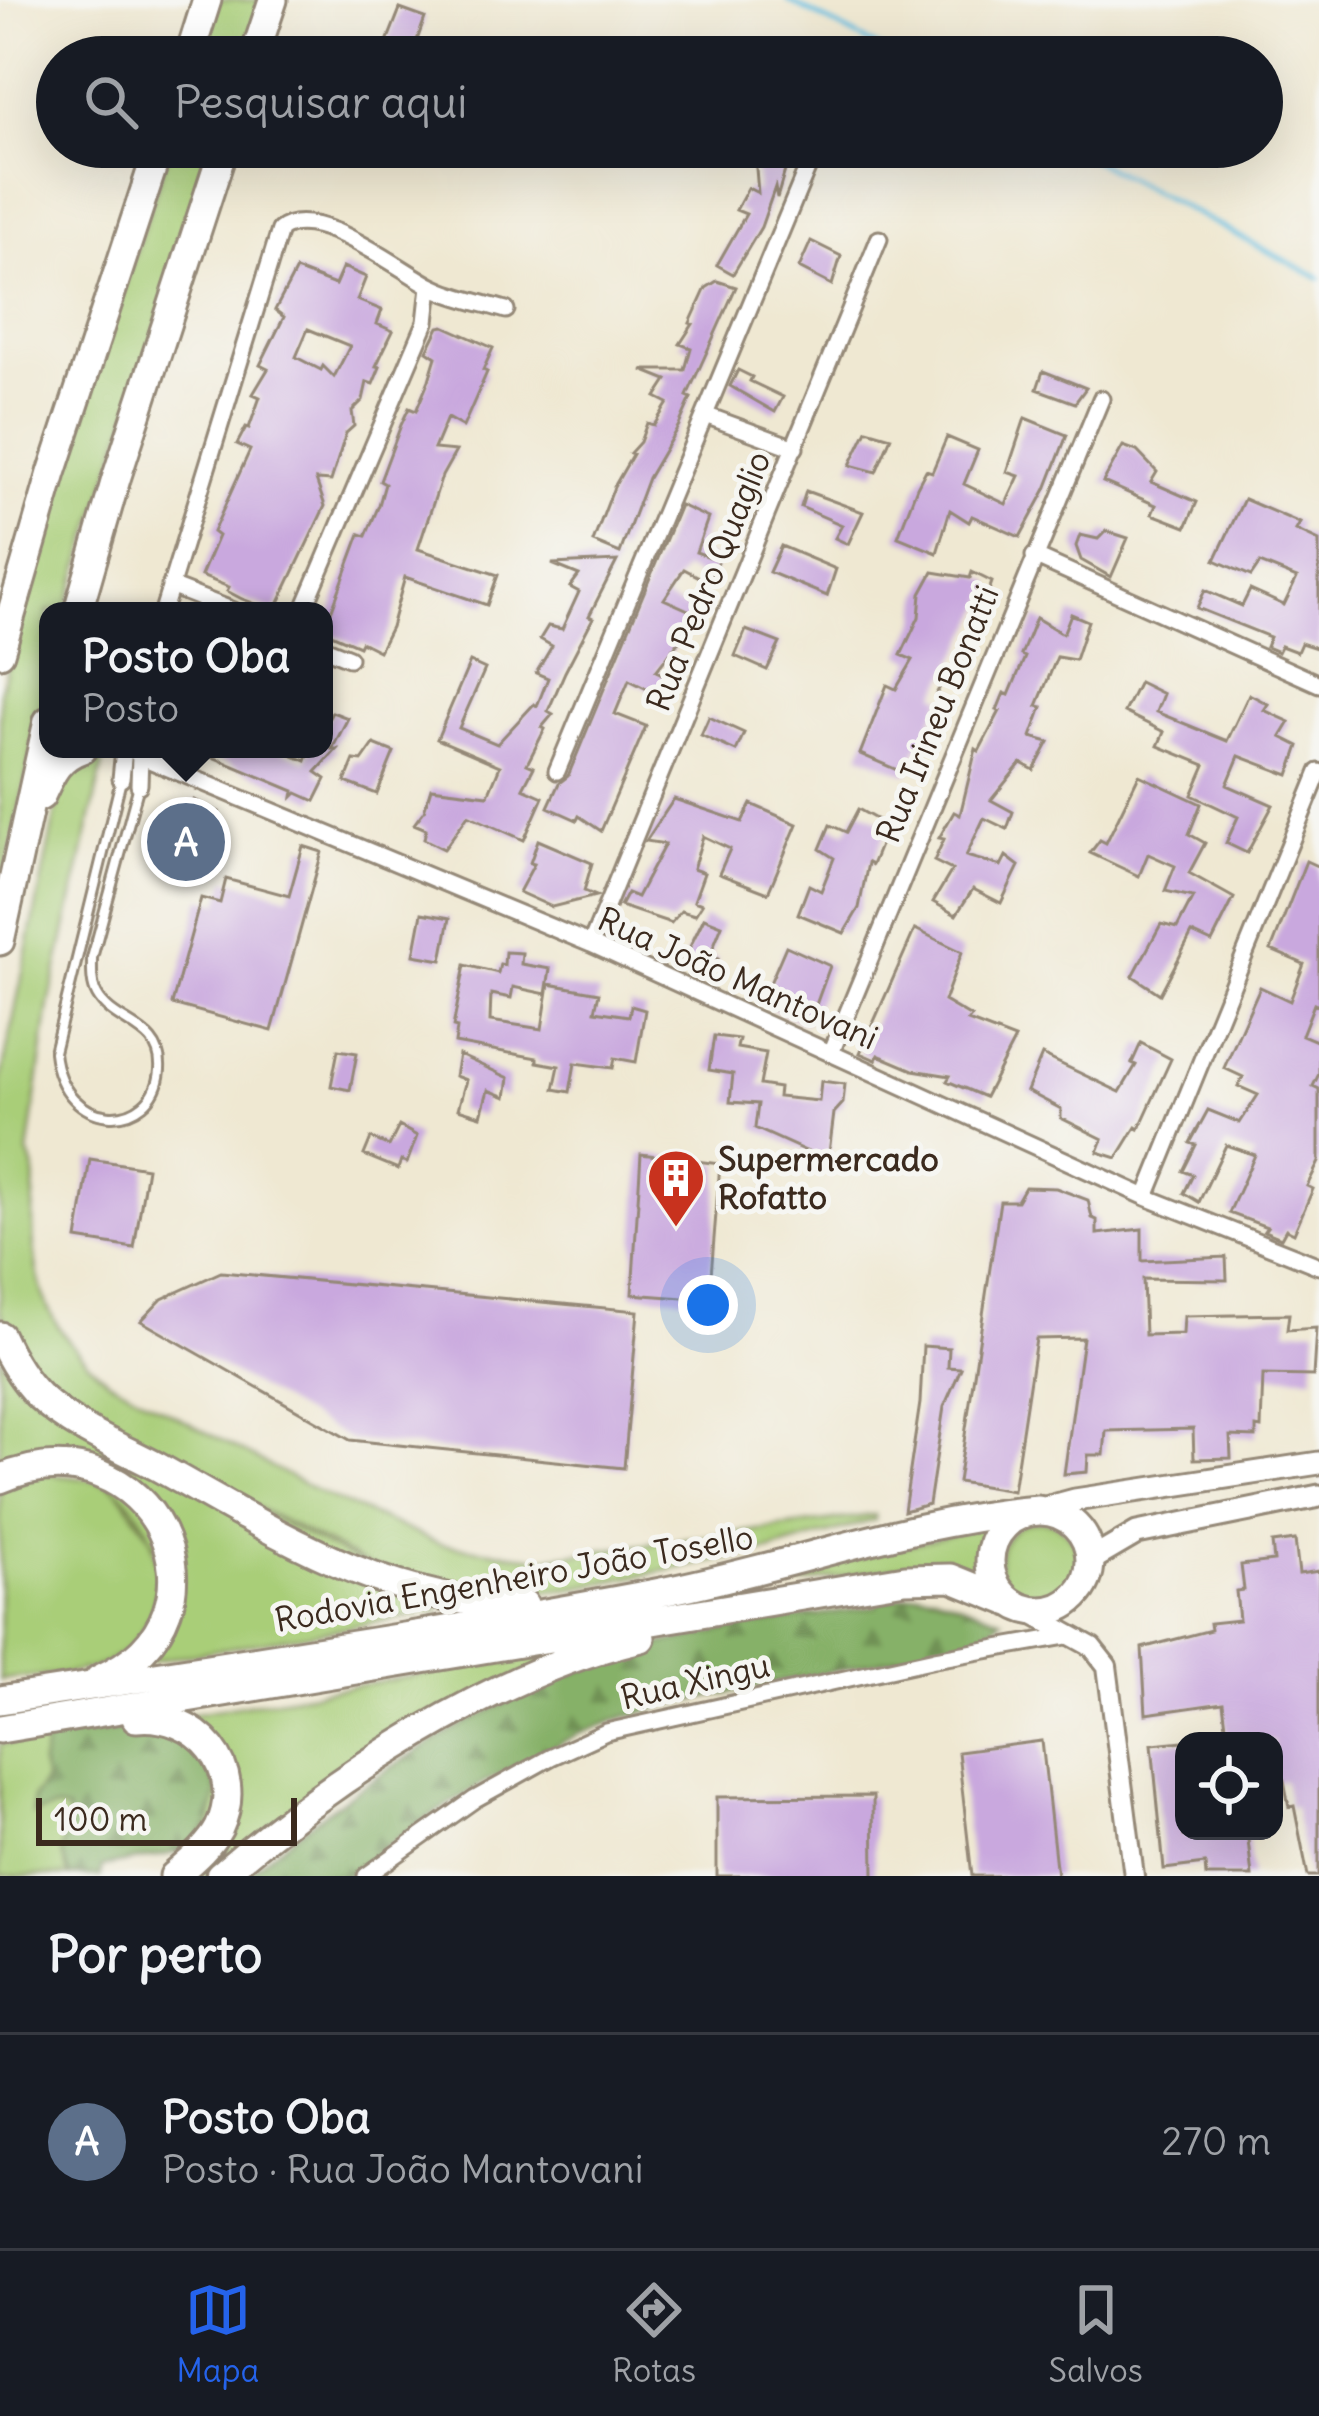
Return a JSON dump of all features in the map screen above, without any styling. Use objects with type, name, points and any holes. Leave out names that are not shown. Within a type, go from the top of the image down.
[{"type":"highway","points":[[195,36],[207,0]]},
{"type":"highway","points":[[261,36],[273,0]]},
{"type":"highway","points":[[0,652],[52,473],[152,168]]},
{"type":"highway","points":[[81,602],[217,168]]},
{"type":"highway","points":[[91,602],[94,554]]},
{"type":"highway","points":[[0,941],[40,758]]},
{"type":"highway","points":[[21,844],[52,771],[66,758]]},
{"type":"highway","points":[[0,1336],[22,1377],[65,1417],[287,1539],[360,1572],[480,1603],[556,1603],[659,1592]]},
{"type":"highway","points":[[0,1478],[43,1466],[68,1465],[115,1479],[135,1492],[163,1531],[171,1556],[172,1583],[159,1632],[122,1669],[95,1680],[1,1700]]},
{"type":"highway","points":[[1038,1510],[1069,1519],[1088,1544],[1091,1560],[1089,1576],[1071,1601],[1040,1612],[1017,1606],[993,1580],[989,1554],[1010,1520],[1038,1510]]},
{"type":"highway","name":"Rodovia Engenheiro João Tosello","points":[[1,1700],[370,1645],[746,1574],[964,1518],[1038,1510]]},
{"type":"highway","name":"Rodovia Engenheiro João Tosello","points":[[0,1729],[932,1576],[951,1578],[1017,1606]]},
{"type":"highway","points":[[220,1876],[364,1766],[519,1683],[629,1640],[846,1590]]},
{"type":"highway","points":[[0,1729],[147,1717],[168,1718],[200,1735],[222,1765],[227,1799],[217,1832],[174,1876]]},
{"type":"main road","points":[[1038,1510],[1075,1500],[1319,1463]]},
{"type":"main road","points":[[1091,1560],[1137,1533],[1319,1496]]},
{"type":"street","points":[[557,771],[807,168]]},
{"type":"street","points":[[166,602],[274,240],[287,224],[304,221],[325,227],[409,270],[430,286],[506,310]]},
{"type":"street","name":"Rua Pedro Quaglio","points":[[590,944],[879,239]]},
{"type":"street","points":[[307,602],[426,322],[430,286]]},
{"type":"street","name":"Rua Irineu Bonatti","points":[[831,1053],[1101,398]]},
{"type":"street","points":[[705,415],[795,448]]},
{"type":"street","points":[[1034,556],[1319,684]]},
{"type":"street","points":[[170,586],[211,602]]},
{"type":"street","points":[[333,652],[349,658]]},
{"type":"street","points":[[121,779],[130,758]]},
{"type":"street","points":[[133,758],[139,785]]},
{"type":"street","name":"Rua João Mantovani","points":[[146,758],[590,944],[1145,1196],[1318,1263]]},
{"type":"street","points":[[1145,1196],[1319,772]]},
{"type":"street","points":[[1017,1606],[1092,1646],[1107,1666],[1134,1876]]},
{"type":"street","name":"Rua Xingu","points":[[366,1876],[475,1799],[551,1756],[606,1732],[935,1659],[1072,1635]]},
{"type":"lane","points":[[121,779],[53,1052],[69,1097],[98,1115],[132,1111],[155,1087],[160,1070],[150,1037],[110,1010],[92,979],[92,958],[139,785]]},
{"type":"green space","points":[[218,0],[262,0],[251,36],[206,36]]},
{"type":"green space","points":[[163,168],[207,168],[69,602],[39,602],[39,721],[0,893],[0,694],[39,546]]},
{"type":"green space","points":[[88,758],[102,761],[49,1005],[28,1153],[34,1176],[34,1243],[41,1288],[58,1327],[87,1362],[107,1379],[322,1494],[440,1544],[541,1558],[875,1515],[875,1520],[773,1550],[574,1588],[530,1594],[458,1590],[370,1566],[84,1417],[57,1395],[23,1357],[0,1310],[0,1084],[64,772]]},
{"type":"green space","points":[[0,1356],[19,1384],[435,1603],[440,1611],[148,1662],[179,1577],[96,1461],[48,1456],[0,1469]]},
{"type":"green space","points":[[41,1473],[107,1484],[133,1507],[155,1555],[153,1607],[143,1631],[125,1651],[101,1665],[65,1674],[0,1680],[0,1489]]},
{"type":"green space","points":[[1039,1521],[1067,1533],[1079,1561],[1067,1589],[1039,1601],[1011,1589],[999,1561],[1011,1533]]},
{"type":"green space","points":[[984,1526],[975,1567],[925,1562],[729,1597],[728,1590]]},
{"type":"green space","points":[[935,1594],[1002,1619],[985,1633],[941,1648],[676,1704],[576,1735],[485,1782],[346,1876],[245,1876],[385,1772],[543,1685],[679,1640],[877,1606],[879,1601]]},
{"type":"green space","points":[[588,1646],[509,1681],[211,1876],[186,1876],[194,1720],[190,1714]]},
{"type":"green space","points":[[146,1726],[183,1734],[210,1765],[217,1792],[209,1824],[190,1850],[102,1867],[101,1876],[69,1876],[62,1854],[68,1811],[55,1808],[32,1814],[33,1798],[45,1781],[41,1764],[47,1739]]},
{"type":"green space","points":[[47,1740],[41,1764],[45,1781],[33,1798],[33,1813],[55,1808],[69,1811],[62,1854],[69,1876],[0,1876],[0,1744]]},
{"type":"building","points":[[400,9],[425,18],[419,36],[389,36]]},
{"type":"building","points":[[756,168],[786,168],[777,198],[775,187],[761,227],[733,274],[717,265],[746,214],[736,210],[748,188],[758,193]]},
{"type":"building","points":[[811,241],[841,256],[832,285],[799,268]]},
{"type":"building","points":[[343,267],[366,277],[357,300],[382,310],[377,324],[393,331],[373,384],[367,382],[363,400],[352,411],[354,426],[346,433],[331,481],[316,480],[325,506],[279,602],[250,602],[201,576],[218,536],[213,532],[250,450],[237,444],[249,428],[260,397],[253,394],[268,369],[260,365],[284,317],[275,310],[296,270],[335,285]],"holes":[[[308,329],[350,346],[334,377],[323,366],[321,370],[296,357]]]},
{"type":"building","points":[[717,281],[736,287],[687,396],[691,398],[679,425],[648,478],[620,553],[593,542],[630,453],[647,423],[654,425],[668,403],[656,397],[667,380],[642,370],[685,370],[691,348],[680,344],[706,288]]},
{"type":"building","points":[[439,327],[493,348],[463,427],[447,418],[434,449],[456,451],[442,476],[418,549],[498,575],[487,605],[405,577],[379,651],[333,635],[333,607],[360,534],[366,536],[379,505],[385,484],[380,481],[401,425],[409,408],[416,411],[429,380],[436,357],[427,351]]},
{"type":"building","points":[[738,370],[783,397],[775,412],[730,386]]},
{"type":"building","points":[[1043,371],[1086,388],[1075,403],[1037,389]]},
{"type":"building","points":[[1025,418],[1067,435],[1020,537],[972,516],[969,522],[950,510],[937,553],[898,537],[917,487],[926,470],[932,472],[947,437],[978,450],[964,484],[1006,504],[1019,476],[1007,472]]},
{"type":"building","points":[[867,430],[891,437],[876,472],[850,465]]},
{"type":"building","points":[[1123,446],[1137,451],[1157,472],[1151,482],[1197,502],[1186,527],[1152,514],[1156,505],[1103,482]]},
{"type":"building","points":[[806,491],[863,512],[848,544],[835,538],[842,525],[801,507]]},
{"type":"building","points":[[1244,499],[1300,523],[1296,530],[1319,541],[1319,649],[1301,643],[1297,652],[1281,646],[1278,652],[1266,647],[1270,637],[1197,608],[1205,590],[1242,606],[1250,590],[1284,605],[1297,578],[1260,563],[1251,576],[1215,560]]},
{"type":"building","points":[[680,505],[708,518],[696,552],[719,560],[707,581],[684,569],[664,599],[697,614],[687,637],[683,636],[656,671],[666,676],[657,694],[629,680],[615,714],[646,726],[601,831],[579,816],[577,820],[548,807],[559,783],[568,776]]},
{"type":"building","points":[[1106,531],[1128,538],[1111,577],[1081,560],[1076,546],[1080,535],[1098,539]]},
{"type":"building","points":[[781,546],[836,569],[827,596],[769,572]]},
{"type":"building","points":[[617,561],[527,764],[534,767],[523,788],[543,797],[524,840],[468,815],[444,849],[424,839],[426,829],[414,824],[431,788],[488,795],[500,766],[437,739],[470,662],[485,669],[459,728],[497,744],[537,706],[548,678],[536,673],[552,646],[540,639],[548,626],[562,629],[579,592],[570,587],[579,575],[552,564]]},
{"type":"building","points":[[933,572],[970,578],[972,572],[992,582],[982,611],[936,694],[943,697],[906,774],[860,754],[887,685],[896,689],[913,660],[901,655]]},
{"type":"building","points":[[1071,614],[1088,621],[1075,660],[1057,657],[1037,706],[1042,707],[1031,737],[1049,742],[1034,770],[1021,763],[991,800],[1013,812],[1007,829],[984,818],[966,856],[1001,866],[1006,856],[1019,866],[1001,903],[973,889],[956,915],[933,902],[952,870],[934,861],[944,839],[939,838],[954,812],[960,815],[976,749],[979,751],[1000,711],[1004,693],[1009,695],[1036,618],[1063,634]]},
{"type":"building","points":[[746,630],[780,643],[767,670],[735,656]]},
{"type":"building","points":[[1139,682],[1163,694],[1156,712],[1227,741],[1249,694],[1268,704],[1264,710],[1290,722],[1281,737],[1299,746],[1289,775],[1239,756],[1227,785],[1273,805],[1247,853],[1226,843],[1238,817],[1192,795],[1205,765],[1158,746],[1164,732],[1124,712]]},
{"type":"building","points":[[333,712],[348,718],[333,747]]},
{"type":"building","points":[[709,717],[744,733],[736,751],[701,735]]},
{"type":"building","points":[[374,744],[394,752],[377,794],[345,782],[354,760],[362,761]]},
{"type":"building","points":[[215,758],[299,758],[329,758],[316,772],[326,779],[315,801],[297,793],[293,797],[294,791]]},
{"type":"building","points":[[1139,775],[1201,804],[1189,834],[1205,843],[1189,873],[1234,898],[1212,942],[1192,933],[1160,994],[1133,976],[1161,924],[1177,928],[1193,897],[1165,891],[1175,866],[1148,854],[1139,876],[1090,853],[1100,840],[1106,843]]},
{"type":"building","points":[[674,799],[742,822],[751,804],[797,824],[768,893],[719,874],[730,849],[703,836],[693,869],[704,873],[694,901],[702,904],[695,915],[681,911],[671,923],[620,906],[627,893],[637,897],[665,844],[646,841]]},
{"type":"building","points":[[194,800],[219,812],[208,832],[224,855],[201,872],[186,851],[159,853],[157,826],[182,824]]},
{"type":"building","points":[[858,809],[888,826],[872,865],[868,863],[859,908],[844,933],[798,914],[809,885],[821,891],[834,858],[820,849],[830,825],[846,832]]},
{"type":"building","points":[[538,840],[592,863],[584,891],[596,896],[552,907],[519,892],[534,864],[530,863]]},
{"type":"building","points":[[303,846],[322,852],[272,1031],[172,1004],[201,898],[220,903],[226,879],[289,896]]},
{"type":"building","points":[[1306,861],[1319,867],[1319,1006],[1314,1004],[1302,1035],[1319,1042],[1319,1074],[1313,1086],[1319,1089],[1319,1162],[1294,1233],[1286,1229],[1281,1238],[1264,1231],[1267,1227],[1229,1213],[1255,1155],[1226,1145],[1199,1202],[1184,1193],[1193,1175],[1183,1171],[1196,1145],[1190,1143],[1208,1110],[1240,1123],[1258,1095],[1238,1086],[1243,1077],[1224,1068],[1260,987],[1290,1001],[1304,964],[1271,950]]},
{"type":"building","points":[[422,913],[450,918],[442,960],[414,955]]},
{"type":"building","points":[[704,918],[722,925],[710,955],[718,959],[711,973],[682,963]]},
{"type":"building","points":[[915,929],[962,952],[944,1001],[971,1017],[968,1021],[1015,1039],[985,1097],[947,1081],[950,1076],[860,1053]]},
{"type":"building","points":[[786,946],[830,966],[805,1023],[761,1004]]},
{"type":"building","points":[[505,952],[522,953],[521,964],[550,969],[546,994],[513,987],[511,998],[491,994],[490,1021],[542,1029],[549,984],[599,993],[595,1011],[629,1016],[631,1006],[645,1010],[636,1062],[615,1058],[613,1068],[575,1063],[570,1092],[554,1089],[559,1066],[455,1043],[457,1028],[453,1027],[465,965],[498,973]]},
{"type":"building","points":[[714,1036],[739,1039],[737,1048],[766,1053],[760,1085],[779,1088],[778,1097],[819,1101],[821,1081],[845,1084],[843,1103],[834,1113],[828,1161],[755,1128],[758,1104],[730,1102],[733,1074],[709,1070]]},
{"type":"building","points":[[1141,1043],[1171,1059],[1139,1129],[1117,1158],[1098,1152],[1103,1139],[1061,1118],[1061,1109],[1027,1091],[1042,1055],[1120,1092],[1136,1065],[1132,1063]]},
{"type":"building","points":[[338,1050],[357,1053],[350,1090],[331,1086]]},
{"type":"building","points":[[459,1055],[509,1078],[506,1097],[488,1090],[481,1116],[458,1109],[466,1080],[455,1076]]},
{"type":"building","points":[[399,1126],[417,1136],[407,1163],[401,1160],[398,1169],[364,1155],[371,1138],[389,1146]]},
{"type":"building","name":"Supermercado Rofatto","points":[[641,1154],[720,1164],[709,1300],[632,1294]]},
{"type":"building","points":[[90,1159],[147,1168],[134,1248],[77,1239]]},
{"type":"building","points":[[1025,1187],[1056,1188],[1088,1200],[1097,1234],[1142,1229],[1142,1261],[1226,1257],[1227,1280],[1143,1279],[1145,1335],[1183,1334],[1184,1316],[1289,1314],[1287,1330],[1316,1328],[1313,1376],[1263,1375],[1261,1428],[1256,1427],[1256,1437],[1230,1436],[1231,1458],[1194,1459],[1193,1429],[1106,1431],[1104,1455],[1088,1455],[1087,1472],[1064,1474],[1083,1338],[1036,1339],[1013,1491],[958,1482],[1000,1201],[1017,1201]]},
{"type":"building","points":[[221,1272],[638,1311],[624,1468],[350,1440],[141,1321],[162,1299]]},
{"type":"building","points":[[923,1346],[949,1348],[948,1367],[961,1368],[944,1407],[929,1504],[904,1511],[920,1403]]},
{"type":"building","points":[[1295,1540],[1299,1574],[1319,1571],[1319,1876],[1308,1876],[1294,1806],[1289,1807],[1283,1780],[1283,1732],[1227,1732],[1223,1703],[1146,1714],[1142,1648],[1211,1630],[1210,1623],[1239,1620],[1236,1591],[1244,1590],[1241,1565],[1274,1561],[1272,1543]]},
{"type":"building","points":[[1042,1741],[1057,1876],[972,1876],[958,1752]]},
{"type":"building","points":[[1175,1742],[1175,1840],[1248,1840],[1252,1876],[1206,1876],[1205,1864],[1164,1869],[1152,1744]]},
{"type":"building","points":[[873,1796],[874,1876],[717,1876],[717,1797]]},
{"type":"waterway","points":[[787,0],[856,36]]},
{"type":"waterway","points":[[1108,168],[1319,278]]},
{"type":"place","name":"Posto Oba","points":[[186,842]]},
{"type":"place","name":"Supermercado Rofatto","points":[[676,1229]]}]
